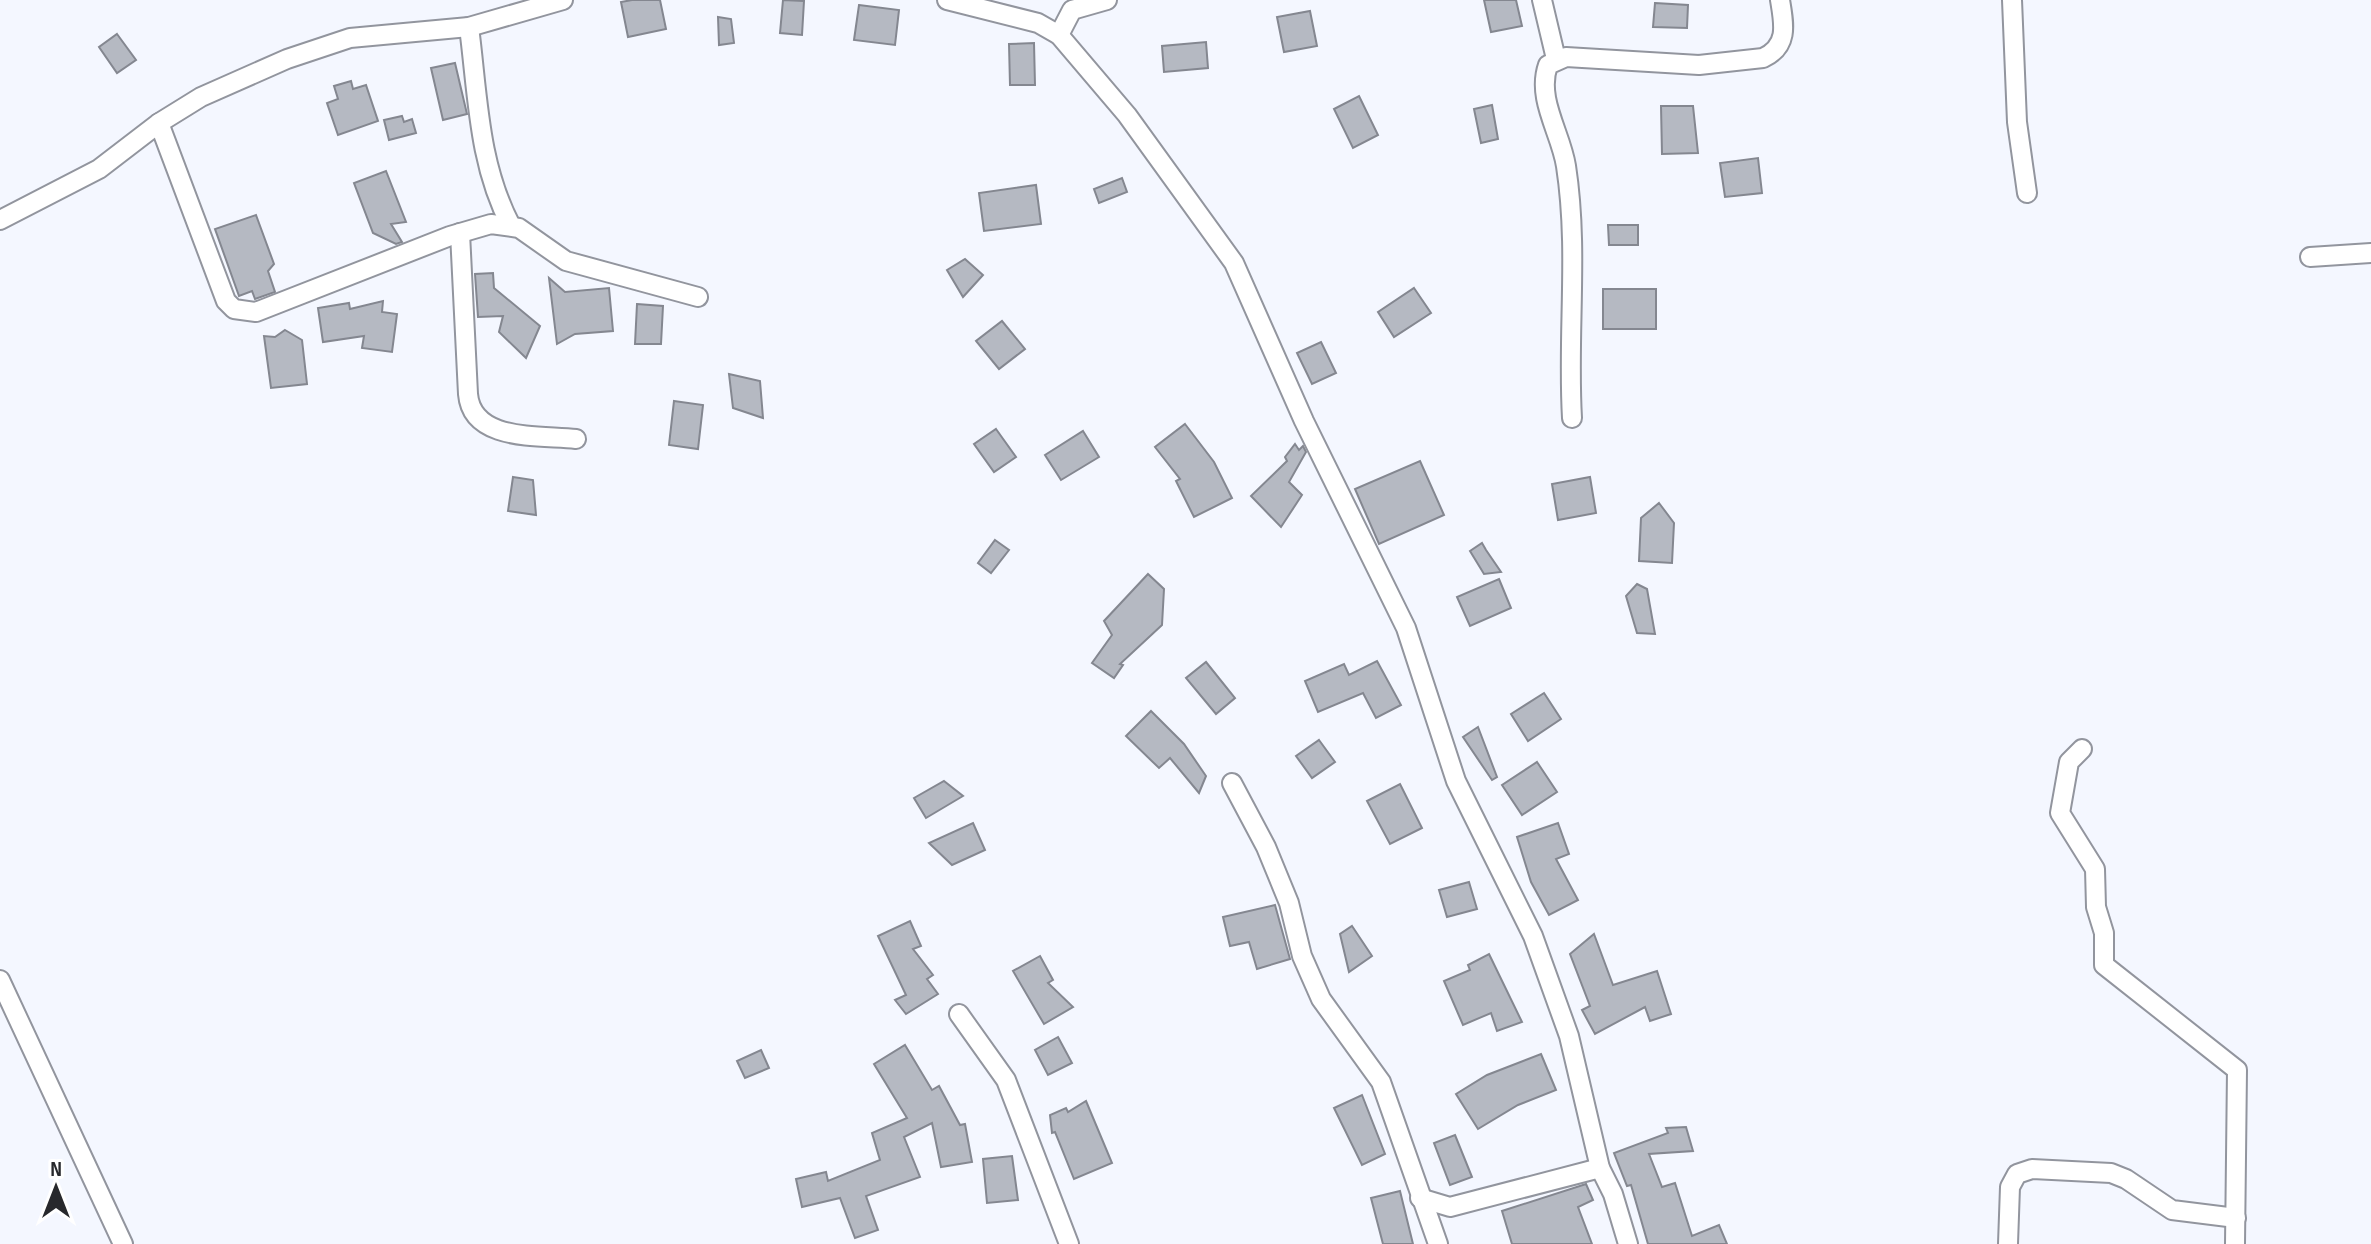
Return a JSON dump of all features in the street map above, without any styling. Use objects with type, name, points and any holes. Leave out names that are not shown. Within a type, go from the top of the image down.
[{"type":"street","points":[[0,220],[99,169],[159,123],[201,97],[287,59],[350,38],[469,27],[563,0]]},
{"type":"street","points":[[947,0],[1038,23],[1059,35],[1127,115],[1234,263],[1304,421],[1406,628],[1456,781],[1533,936],[1569,1036],[1600,1168],[1613,1194],[1628,1244]]},
{"type":"street","points":[[1059,0],[1059,35]]},
{"type":"street","points":[[1059,35],[1072,10],[1107,0]]},
{"type":"street","points":[[1542,0],[1556,59],[1545,74],[1545,99],[1566,163],[1575,241],[1568,354],[1572,418]]},
{"type":"street","points":[[1556,59],[1699,65],[1763,58],[1772,54],[1783,37],[1780,0]]},
{"type":"street","points":[[2012,0],[2017,122],[2027,193]]},
{"type":"street","points":[[469,27],[477,119],[496,199],[511,226]]},
{"type":"street","points":[[159,123],[226,301],[234,309],[256,312],[460,233],[491,224],[525,231],[566,261],[698,297]]},
{"type":"street","points":[[491,224],[496,199]]},
{"type":"street","points":[[460,233],[468,394],[473,414],[479,422],[494,430],[576,439]]},
{"type":"street","points":[[2310,257],[2371,253]]},
{"type":"street","points":[[2082,749],[2069,762],[2060,813],[2095,869],[2096,907],[2104,933],[2104,965],[2237,1070],[2235,1244]]},
{"type":"street","points":[[1232,783],[1266,847],[1289,903],[1302,956],[1321,999],[1381,1082],[1438,1244]]},
{"type":"street","points":[[0,980],[123,1244]]},
{"type":"street","points":[[959,1014],[1006,1080],[1069,1244]]},
{"type":"street","points":[[1420,1198],[1450,1207],[1600,1168]]},
{"type":"street","points":[[2008,1244],[2010,1187],[2017,1174],[2032,1169],[2111,1173],[2126,1179],[2172,1210],[2236,1218]]},
{"type":"building","points":[[660,0],[666,29],[628,37],[621,2]]},
{"type":"building","points":[[783,0],[804,1],[802,35],[780,33]]},
{"type":"building","points":[[1484,0],[1516,0],[1522,26],[1491,32]]},
{"type":"building","points":[[1655,3],[1688,5],[1687,28],[1653,27]]},
{"type":"building","points":[[859,5],[899,10],[895,45],[854,40]]},
{"type":"building","points":[[1310,11],[1317,46],[1284,52],[1277,17]]},
{"type":"building","points":[[718,17],[731,19],[734,43],[719,45]]},
{"type":"building","points":[[117,34],[136,60],[117,73],[99,47]]},
{"type":"building","points":[[1206,42],[1208,68],[1164,72],[1162,46]]},
{"type":"building","points":[[1034,43],[1035,85],[1010,85],[1009,44]]},
{"type":"building","points":[[455,63],[467,114],[443,120],[431,68]]},
{"type":"building","points":[[351,81],[353,89],[366,85],[378,121],[338,135],[327,103],[338,99],[334,86]]},
{"type":"building","points":[[1359,96],[1378,135],[1353,148],[1334,109]]},
{"type":"building","points":[[1492,105],[1498,139],[1481,143],[1474,109]]},
{"type":"building","points":[[1661,106],[1693,106],[1698,153],[1662,154]]},
{"type":"building","points":[[402,116],[404,122],[412,119],[416,133],[389,140],[384,120]]},
{"type":"building","points":[[1758,158],[1762,193],[1725,197],[1720,163]]},
{"type":"building","points":[[386,171],[406,222],[391,224],[402,242],[396,244],[373,233],[354,183]]},
{"type":"building","points":[[1122,178],[1127,192],[1099,203],[1094,189]]},
{"type":"building","points":[[1036,185],[1041,224],[984,231],[979,193]]},
{"type":"building","points":[[256,215],[274,264],[268,271],[275,292],[255,299],[252,291],[239,296],[215,229]]},
{"type":"building","points":[[1608,225],[1638,225],[1638,245],[1609,245]]},
{"type":"building","points":[[965,259],[983,275],[963,297],[947,270]]},
{"type":"building","points":[[493,273],[494,288],[540,326],[526,358],[499,332],[503,316],[478,317],[475,274]]},
{"type":"building","points":[[549,278],[565,292],[609,288],[613,331],[575,334],[557,344]]},
{"type":"building","points":[[1414,288],[1431,313],[1394,337],[1378,312]]},
{"type":"building","points":[[1603,289],[1656,289],[1656,329],[1603,329]]},
{"type":"building","points":[[383,301],[382,312],[397,314],[392,352],[362,348],[364,336],[323,342],[318,308],[349,303],[350,309]]},
{"type":"building","points":[[637,304],[663,306],[661,344],[635,344]]},
{"type":"building","points":[[1002,321],[1025,349],[999,369],[976,341]]},
{"type":"building","points":[[285,330],[302,340],[307,384],[271,388],[264,336],[275,337]]},
{"type":"building","points":[[1321,342],[1336,373],[1312,384],[1297,353]]},
{"type":"building","points":[[729,374],[760,381],[763,418],[733,408]]},
{"type":"building","points":[[674,401],[703,405],[698,449],[669,445]]},
{"type":"building","points":[[1185,424],[1214,462],[1232,498],[1194,517],[1176,481],[1180,479],[1155,447]]},
{"type":"building","points":[[996,429],[1016,457],[994,472],[974,444]]},
{"type":"building","points":[[1083,431],[1099,457],[1061,480],[1045,455]]},
{"type":"building","points":[[1295,444],[1299,450],[1303,446],[1306,452],[1289,482],[1302,495],[1281,527],[1251,496],[1287,461],[1285,457]]},
{"type":"building","points":[[1420,461],[1444,515],[1379,544],[1355,489]]},
{"type":"building","points":[[513,477],[533,480],[536,515],[508,511]]},
{"type":"building","points":[[1590,477],[1596,513],[1558,520],[1552,484]]},
{"type":"building","points":[[1659,503],[1674,523],[1672,563],[1639,561],[1641,518]]},
{"type":"building","points":[[995,540],[1009,550],[991,573],[978,563]]},
{"type":"building","points":[[1482,543],[1501,572],[1484,574],[1470,551]]},
{"type":"building","points":[[1148,574],[1164,589],[1162,625],[1120,664],[1123,665],[1114,678],[1092,663],[1112,635],[1104,621]]},
{"type":"building","points":[[1499,579],[1511,608],[1470,626],[1457,597]]},
{"type":"building","points":[[1637,584],[1647,589],[1655,634],[1637,633],[1626,596]]},
{"type":"building","points":[[1377,661],[1401,705],[1376,718],[1363,693],[1318,712],[1305,681],[1344,664],[1349,675]]},
{"type":"building","points":[[1206,662],[1235,698],[1216,714],[1186,678]]},
{"type":"building","points":[[1544,693],[1561,719],[1528,741],[1511,714]]},
{"type":"building","points":[[1151,711],[1184,744],[1206,776],[1199,793],[1170,758],[1159,768],[1126,736]]},
{"type":"building","points":[[1478,727],[1497,777],[1492,780],[1463,737]]},
{"type":"building","points":[[1319,740],[1335,762],[1312,778],[1296,756]]},
{"type":"building","points":[[1537,762],[1557,792],[1522,815],[1502,785]]},
{"type":"building","points":[[944,781],[963,796],[926,818],[914,798]]},
{"type":"building","points":[[1400,784],[1422,828],[1390,844],[1367,801]]},
{"type":"building","points":[[973,823],[985,850],[952,865],[929,843]]},
{"type":"building","points":[[1558,823],[1569,854],[1556,859],[1578,900],[1549,915],[1531,882],[1517,837]]},
{"type":"building","points":[[1469,882],[1477,909],[1447,917],[1439,890]]},
{"type":"building","points":[[1275,905],[1290,959],[1257,969],[1249,942],[1230,946],[1223,917]]},
{"type":"building","points":[[910,921],[921,946],[913,949],[933,975],[927,979],[938,994],[906,1014],[895,1000],[906,995],[878,936]]},
{"type":"building","points":[[1352,926],[1372,956],[1349,972],[1340,934]]},
{"type":"building","points":[[1594,934],[1613,985],[1657,971],[1671,1014],[1650,1021],[1645,1007],[1595,1034],[1582,1010],[1590,1006],[1570,954]]},
{"type":"building","points":[[1489,954],[1522,1022],[1497,1031],[1491,1013],[1463,1025],[1444,981],[1470,970],[1468,965]]},
{"type":"building","points":[[1040,956],[1053,980],[1048,983],[1073,1007],[1044,1024],[1013,971]]},
{"type":"building","points":[[1058,1037],[1072,1063],[1048,1075],[1035,1050]]},
{"type":"building","points":[[905,1045],[932,1090],[939,1086],[960,1125],[965,1124],[972,1162],[941,1167],[932,1123],[904,1137],[920,1177],[866,1196],[878,1230],[855,1238],[840,1198],[802,1207],[796,1179],[826,1172],[828,1181],[880,1160],[872,1133],[907,1118],[874,1064]]},
{"type":"building","points":[[761,1050],[769,1068],[745,1078],[737,1061]]},
{"type":"building","points":[[1541,1054],[1556,1090],[1518,1105],[1478,1129],[1456,1094],[1487,1075]]},
{"type":"building","points":[[1362,1095],[1385,1154],[1362,1165],[1334,1108]]},
{"type":"building","points":[[1086,1101],[1112,1163],[1074,1179],[1055,1132],[1052,1133],[1050,1115],[1066,1108],[1068,1112]]},
{"type":"building","points":[[1686,1127],[1693,1151],[1649,1154],[1662,1187],[1675,1183],[1692,1236],[1719,1225],[1727,1244],[1648,1244],[1631,1185],[1627,1186],[1614,1153],[1668,1133],[1666,1128]]},
{"type":"building","points":[[1455,1135],[1472,1177],[1450,1185],[1434,1143]]},
{"type":"building","points":[[1012,1156],[1018,1200],[987,1203],[983,1159]]},
{"type":"building","points":[[1586,1184],[1593,1200],[1578,1207],[1592,1244],[1512,1244],[1502,1211]]},
{"type":"building","points":[[1400,1191],[1413,1244],[1383,1244],[1371,1198]]}]
